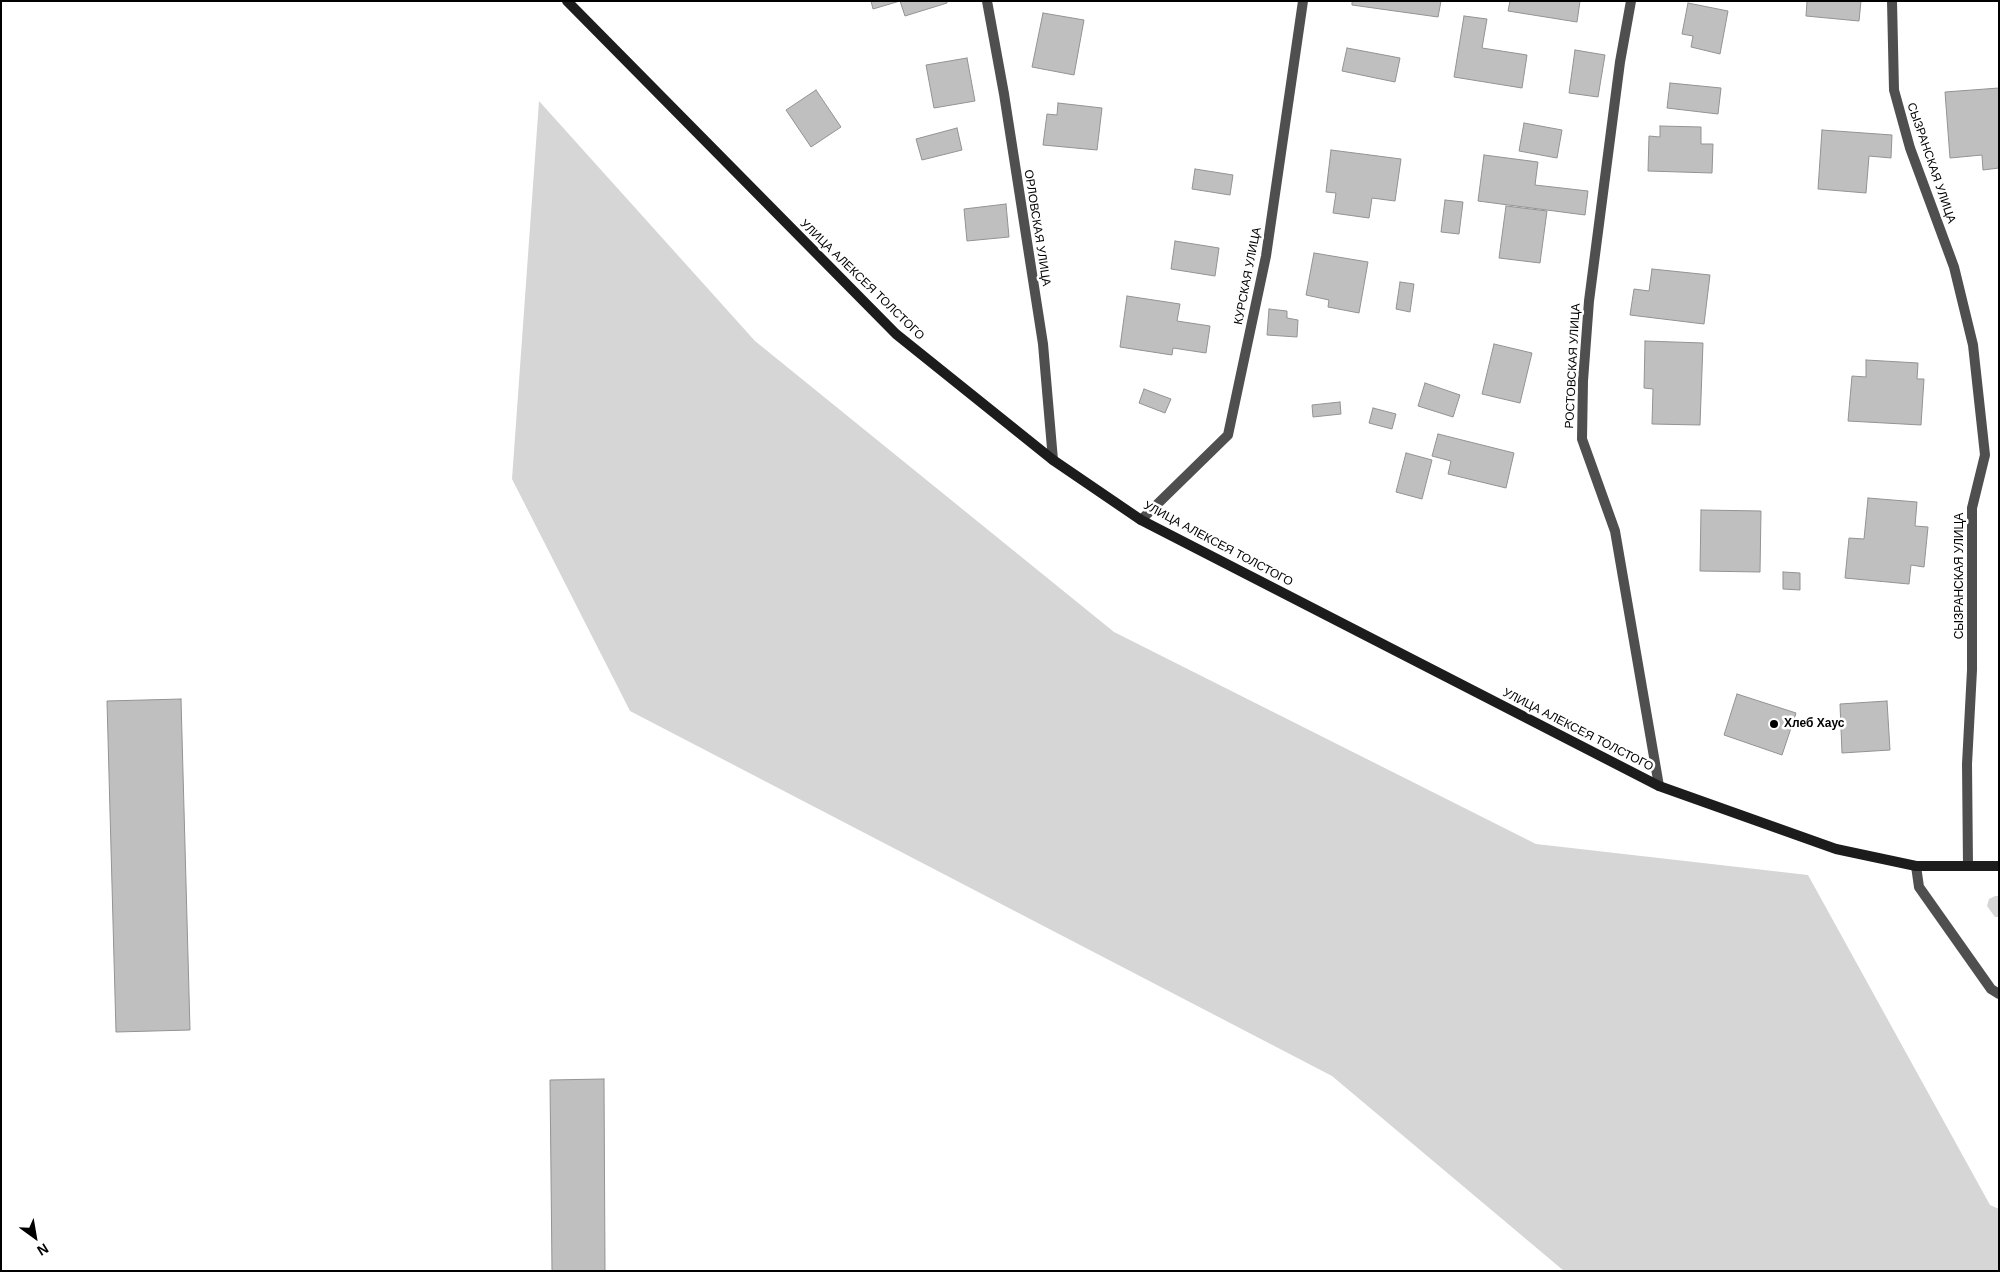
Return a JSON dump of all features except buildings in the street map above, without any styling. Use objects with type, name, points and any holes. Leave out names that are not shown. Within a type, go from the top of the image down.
[{"type":"street","name":"УЛИЦА АЛЕКСЕЯ ТОЛСТОГО","points":[[567,1],[896,334],[1053,460],[1141,520],[1659,786],[1836,849],[1916,866],[1999,866]]},
{"type":"street","name":"ОРЛОВСКАЯ УЛИЦА","points":[[987,1],[1004,94],[1043,344],[1053,460]]},
{"type":"street","name":"КУРСКАЯ УЛИЦА","points":[[1141,520],[1228,435],[1266,256],[1303,1]]},
{"type":"street","name":"РОСТОВСКАЯ УЛИЦА","points":[[1631,1],[1620,62],[1589,301],[1583,381],[1582,439],[1615,531],[1659,786]]},
{"type":"street","name":"СЫЗРАНСКАЯ УЛИЦА","points":[[1892,1],[1894,90],[1910,148],[1954,267],[1973,345],[1985,455],[1972,508],[1972,670],[1967,764],[1968,866]]},
{"type":"street","points":[[1916,866],[1919,888],[1991,989],[1999,994]]},
{"type":"shaded area","points":[[539,101],[755,341],[1114,632],[1536,844],[1808,875],[1990,1205],[1999,1209],[1999,1271],[1564,1271],[1332,1076],[630,711],[512,479]]},
{"type":"shaded area","points":[[1999,896],[1999,917],[1995,917],[1987,906],[1989,899]]},
{"type":"place","name":"Хлеб Хаус","points":[[1774,724]]}]
